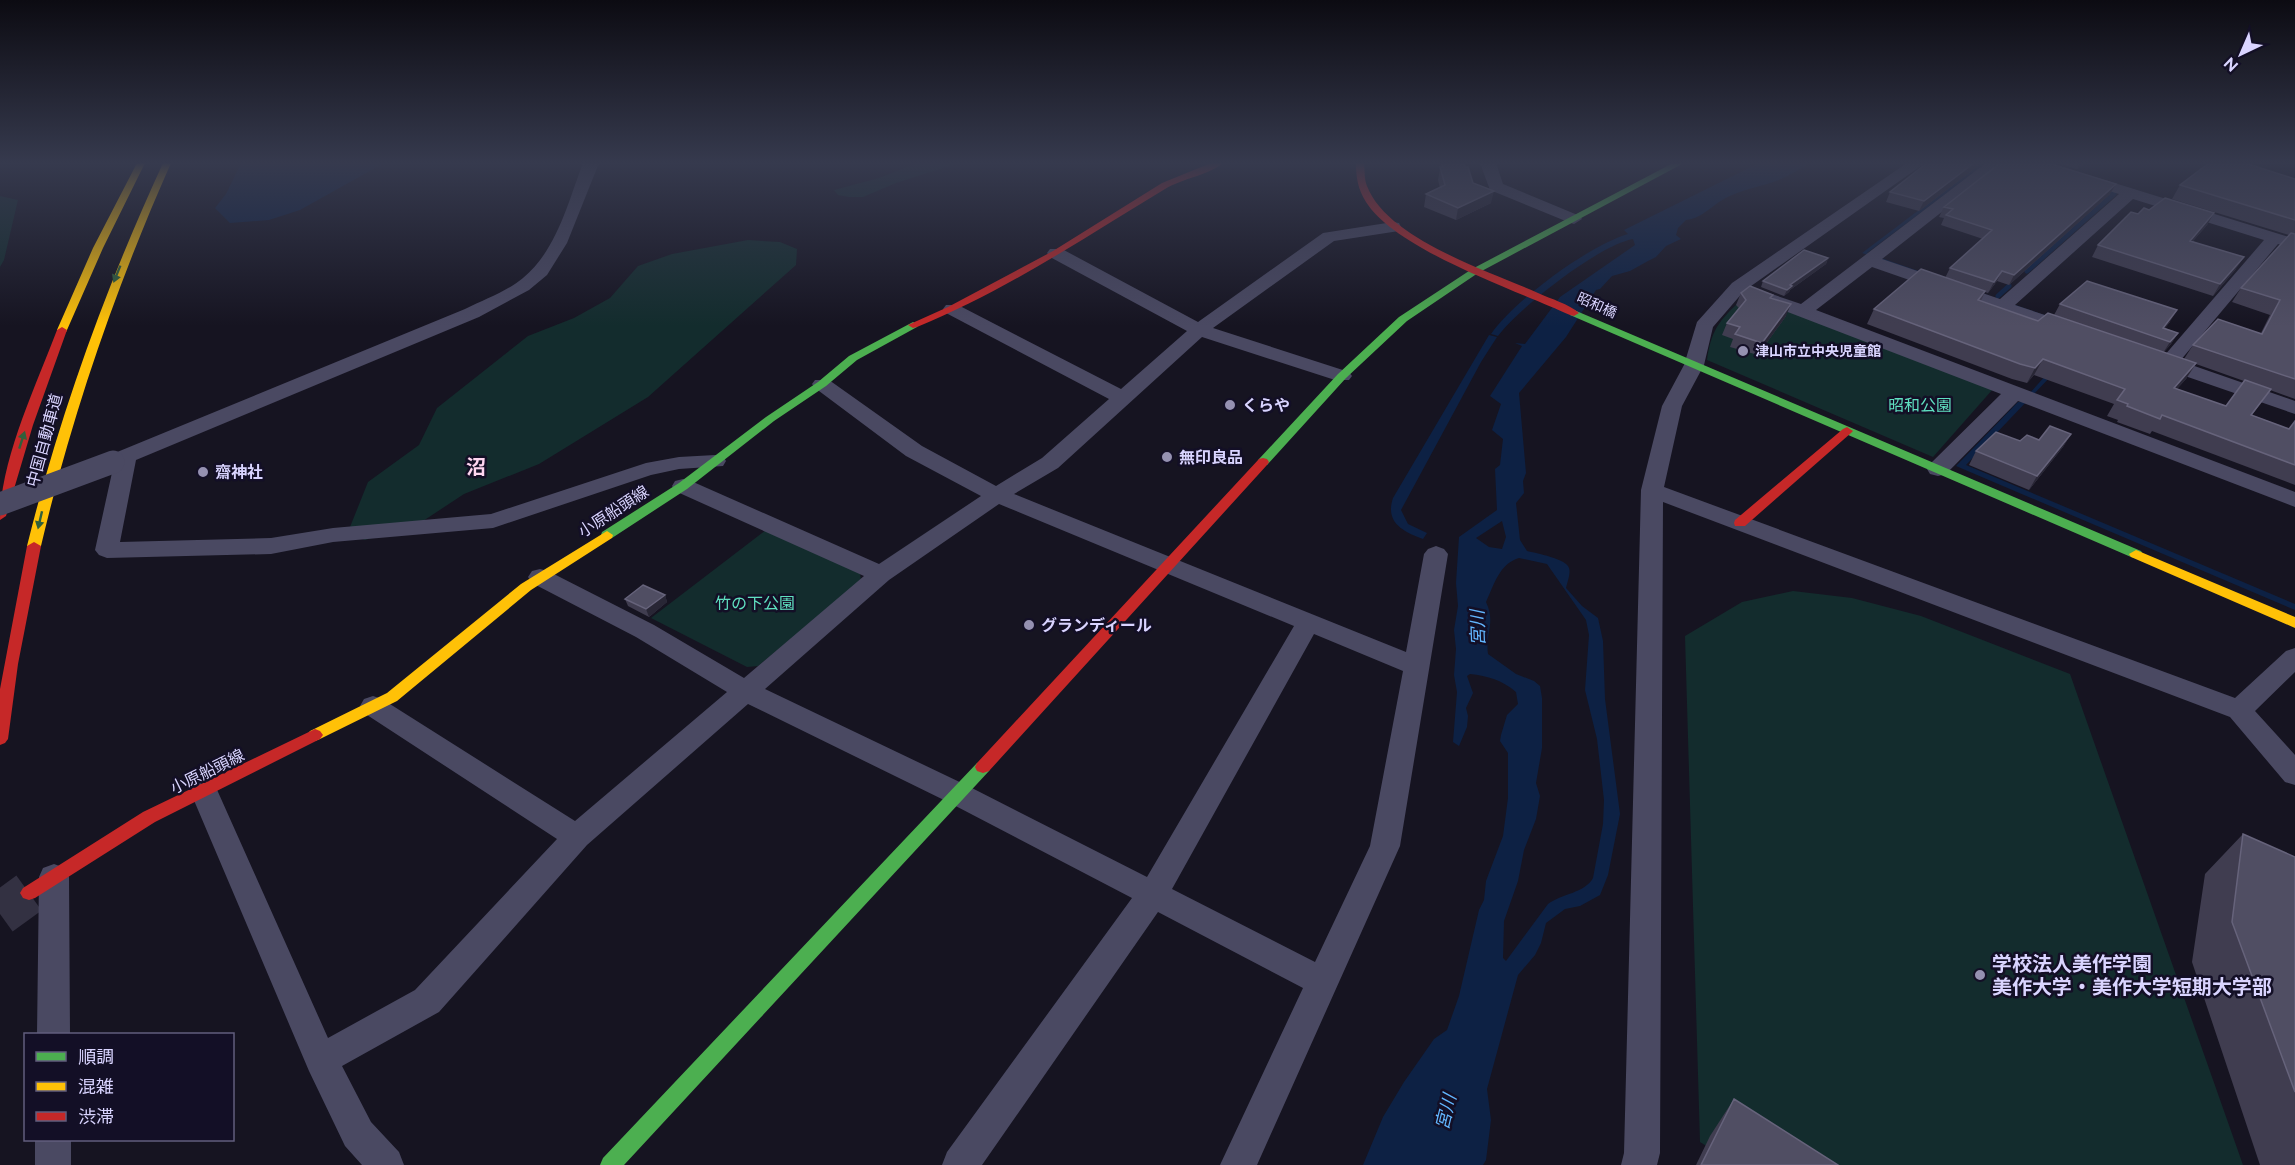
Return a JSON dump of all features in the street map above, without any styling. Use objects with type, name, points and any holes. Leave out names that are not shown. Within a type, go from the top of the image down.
[{"type":"main road","name":"中国自動車道","points":[[0,516],[30,417],[64,323],[113,217]]},
{"type":"main road","name":"中国自動車道","points":[[0,739],[9,675],[30,562],[74,390],[100,315],[142,217]]},
{"type":"main road","name":"小原船頭線","points":[[41,885],[149,817],[392,697],[526,586],[683,486],[770,419],[822,384],[853,358],[876,344],[952,309],[1056,253],[1113,217]]},
{"type":"main road","name":"昭和橋","points":[[1383,217],[1393,227],[1440,255],[1475,271],[2295,623]]},
{"type":"main road","points":[[610,1165],[958,794],[1342,376],[1403,319],[1475,271],[1577,217]]},
{"type":"main road","points":[[1740,523],[1847,431]]},
{"type":"street","points":[[0,504],[120,460],[472,313],[509,295],[530,281],[545,267],[555,252],[569,217]]},
{"type":"street","points":[[1570,217],[1574,219]]},
{"type":"street","points":[[1639,1165],[1642,1153],[1652,489],[1672,406],[1687,363],[1704,326],[1738,287],[1839,217]]},
{"type":"street","points":[[1804,311],[1927,217]]},
{"type":"street","points":[[2003,306],[2103,217]]},
{"type":"street","points":[[2206,217],[2295,244]]},
{"type":"street","points":[[321,1060],[427,1001],[577,837],[880,574],[997,495],[1050,463],[1199,330],[1329,237],[1393,227]]},
{"type":"street","points":[[2168,363],[2274,238]]},
{"type":"street","points":[[1056,253],[1199,330],[1342,376]]},
{"type":"street","points":[[1872,261],[2091,337]]},
{"type":"street","points":[[1738,287],[2295,500]]},
{"type":"street","points":[[952,309],[1122,398]]},
{"type":"street","points":[[2146,356],[2295,408]]},
{"type":"street","points":[[822,384],[914,451],[997,495],[1418,667]]},
{"type":"street","points":[[1938,470],[2014,393]]},
{"type":"street","points":[[120,460],[107,550],[272,546],[333,535],[493,521],[646,470],[679,463],[715,461]]},
{"type":"street","points":[[683,486],[880,574]]},
{"type":"street","points":[[1652,489],[2239,710],[2295,774]]},
{"type":"street","points":[[1238,1165],[1385,846],[1436,554]]},
{"type":"street","points":[[540,577],[645,631],[746,691],[958,794],[1323,982]]},
{"type":"street","points":[[960,1165],[1154,894],[1308,622]]},
{"type":"street","points":[[2239,710],[2295,657]]},
{"type":"street","points":[[373,706],[577,837]]},
{"type":"street","points":[[204,791],[321,1060],[358,1134],[386,1165]]},
{"type":"street","points":[[41,885],[53,1033]]},
{"type":"street","points":[[53,1141],[53,1165]]},
{"type":"green space","points":[[0,217],[14,217],[4,260],[0,267]]},
{"type":"green space","points":[[748,240],[780,242],[797,249],[796,265],[648,397],[539,464],[464,494],[420,523],[365,540],[348,532],[368,482],[419,445],[437,408],[528,336],[574,318],[610,298],[638,266],[672,254]]},
{"type":"green space","name":"昭和公園","points":[[1746,295],[1993,389],[1933,457],[1707,360],[1712,338],[1719,323]]},
{"type":"green space","name":"竹の下公園","points":[[766,530],[860,573],[861,581],[758,666],[747,667],[651,618]]},
{"type":"green space","name":"学校法人美作学園 美作大学・美作大学短期大学部","points":[[1793,591],[1852,598],[1921,616],[2070,674],[2243,1165],[1737,1165],[1700,1142],[1685,636],[1742,602]]},
{"type":"water","points":[[224,217],[277,217],[269,220],[230,223]]},
{"type":"water","name":"宮川","points":[[1649,217],[1696,217],[1686,220],[1678,228],[1676,235],[1681,239],[1666,246],[1656,257],[1630,271],[1612,276],[1600,289],[1596,290],[1566,337],[1519,393],[1526,473],[1523,481],[1524,493],[1516,503],[1520,540],[1527,551],[1551,557],[1567,565],[1570,573],[1566,588],[1582,606],[1598,618],[1603,641],[1605,699],[1620,814],[1608,875],[1600,895],[1580,906],[1565,909],[1546,923],[1535,955],[1518,975],[1487,1089],[1491,1120],[1486,1160],[1483,1165],[1363,1165],[1383,1117],[1404,1082],[1434,1039],[1447,1030],[1459,996],[1479,910],[1484,900],[1486,881],[1503,836],[1508,798],[1508,753],[1500,741],[1507,715],[1518,704],[1516,692],[1494,679],[1470,674],[1467,676],[1473,693],[1466,708],[1467,727],[1459,746],[1453,742],[1457,692],[1454,675],[1456,649],[1454,630],[1458,606],[1456,583],[1459,537],[1497,510],[1495,469],[1500,465],[1503,439],[1492,430],[1501,404],[1490,396],[1522,346],[1515,343],[1525,344],[1560,297],[1635,245],[1633,239],[1618,244],[1581,265],[1541,294],[1498,336],[1491,334],[1502,320],[1534,291],[1573,262],[1612,240],[1628,234],[1624,230]],"holes":[[[1502,521],[1506,537],[1502,549],[1489,547],[1476,538]],[[1519,558],[1547,564],[1586,620],[1589,635],[1585,690],[1597,739],[1604,800],[1603,824],[1593,878],[1579,890],[1548,904],[1506,961],[1503,958],[1504,921],[1518,881],[1524,850],[1536,819],[1540,796],[1536,783],[1542,748],[1542,698],[1540,686],[1534,681],[1516,674],[1488,654],[1490,616],[1486,602],[1502,570],[1512,561]]]},
{"type":"water","points":[[1909,217],[1915,217],[1867,253],[2093,332],[1966,465],[2295,604],[2295,610],[1956,466],[2018,402],[2022,402],[2085,331],[1862,253]]},
{"type":"water","points":[[1489,335],[1497,337],[1481,362],[1401,510],[1408,524],[1427,533],[1423,539],[1402,529],[1393,519],[1391,506],[1393,498]]},
{"type":"building","points":[[1953,217],[2079,217],[2014,275],[2002,271],[1994,282],[1950,268],[1992,230]]},
{"type":"building","points":[[2126,217],[2210,217],[2190,241],[2244,257],[2220,284],[2098,245]]},
{"type":"building","points":[[2291,233],[2295,234],[2295,379],[2193,345],[2218,319],[2262,334],[2280,300],[2241,288]]},
{"type":"building","points":[[1804,250],[1828,258],[1790,285],[1792,286],[1787,290],[1763,281]]},
{"type":"building","points":[[1921,269],[1985,291],[1978,300],[2038,321],[2048,313],[2196,363],[2174,388],[2226,406],[2245,380],[2271,389],[2251,415],[2289,429],[2295,421],[2295,465],[2162,415],[2160,419],[2127,406],[2128,404],[2117,400],[2125,389],[2043,359],[2035,368],[2020,364],[1874,309]]},
{"type":"building","points":[[2087,281],[2177,310],[2163,328],[2178,333],[2170,342],[2060,304]]},
{"type":"building","points":[[1750,286],[1773,295],[1770,298],[1791,304],[1762,343],[1735,334],[1740,327],[1727,323],[1746,300],[1741,293]]},
{"type":"building","points":[[2050,426],[2071,434],[2037,476],[1976,451],[1996,432],[2020,441],[2027,435],[2039,440]]},
{"type":"building","points":[[643,585],[665,595],[646,609],[625,599]]},
{"type":"building","points":[[2243,834],[2295,857],[2295,1092],[2232,922]]},
{"type":"building","points":[[1734,1099],[1838,1165],[1701,1165]]},
{"type":"waterway","points":[[2027,271],[2088,217]]},
{"type":"waterway","points":[[1998,296],[2009,286]]},
{"type":"tunnel","points":[[0,914],[29,893]]},
{"type":"traffic: fast","points":[[1263,462],[1342,376],[1403,319],[1475,271],[1577,217]]},
{"type":"traffic: fast","points":[[1574,313],[2136,554]]},
{"type":"traffic: fast","points":[[607,535],[683,486],[770,419],[822,384],[853,358],[913,325]]},
{"type":"traffic: fast","points":[[610,1165],[983,767]]},
{"type":"traffic: slow","points":[[62,330],[113,217]]},
{"type":"traffic: slow","points":[[34,546],[59,447],[74,399],[107,304],[143,217]]},
{"type":"traffic: slow","points":[[315,735],[392,697],[526,587],[607,535]]},
{"type":"traffic: slow","points":[[2136,554],[2295,623]]},
{"type":"traffic: jam","points":[[913,325],[952,309],[1056,253],[1113,217]]},
{"type":"traffic: jam","points":[[1385,217],[1408,235],[1454,261],[1574,313]]},
{"type":"traffic: jam","points":[[0,516],[27,425],[62,330]]},
{"type":"traffic: jam","points":[[1740,523],[1847,431]]},
{"type":"traffic: jam","points":[[983,767],[1263,462]]},
{"type":"traffic: jam","points":[[0,739],[11,664],[34,546]]},
{"type":"traffic: jam","points":[[29,893],[149,817],[315,735]]},
{"type":"place","name":"津山市立中央児童館","points":[[1743,351]]},
{"type":"place","name":"くらや","points":[[1230,405]]},
{"type":"place","name":"無印良品","points":[[1167,457]]},
{"type":"place","name":"齋神社","points":[[203,472]]},
{"type":"place","name":"グランディール","points":[[1029,625]]},
{"type":"place","name":"学校法人美作学園 美作大学・美作大学短期大学部","points":[[1980,975]]},
{"type":"district","name":"沼","points":[[476,467]]}]
